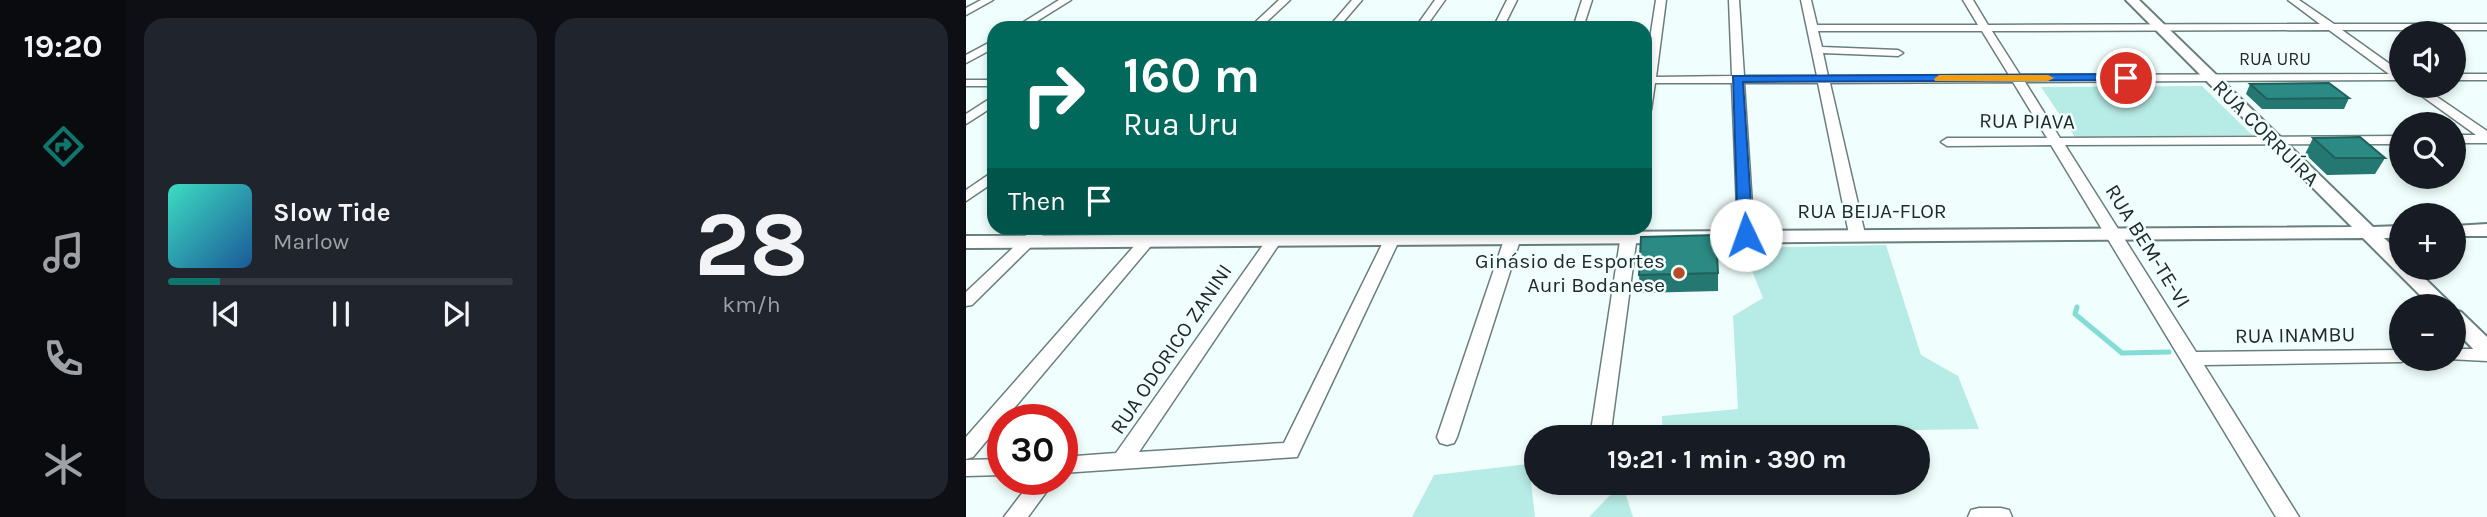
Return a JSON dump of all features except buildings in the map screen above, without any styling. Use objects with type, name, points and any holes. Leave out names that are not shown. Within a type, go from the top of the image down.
[{"type":"street","points":[[966,12],[988,0]]},
{"type":"street","points":[[1031,21],[1066,0]]},
{"type":"street","points":[[1262,21],[1285,0]]},
{"type":"street","points":[[1339,21],[1357,0]]},
{"type":"street","points":[[1425,21],[1440,0]]},
{"type":"street","points":[[1502,21],[1513,0]]},
{"type":"street","points":[[1580,21],[1587,0]]},
{"type":"street","points":[[1652,51],[1661,0]]},
{"type":"street","points":[[1734,0],[1746,235]]},
{"type":"street","points":[[1806,0],[1857,234]]},
{"type":"street","name":"RUA BEM-TE-VI","points":[[1968,0],[2288,517]]},
{"type":"street","name":"RUA CORRUÍRA","points":[[2132,0],[2389,254]]},
{"type":"street","points":[[2293,0],[2389,68]]},
{"type":"street","points":[[1813,28],[2487,27]]},
{"type":"street","points":[[966,60],[987,47]]},
{"type":"street","points":[[1818,50],[1898,53]]},
{"type":"street","name":"RUA URU","points":[[1652,80],[2389,77]]},
{"type":"street","points":[[2466,77],[2487,77]]},
{"type":"street","points":[[966,83],[987,83]]},
{"type":"street","points":[[2431,98],[2487,138]]},
{"type":"street","points":[[966,120],[987,105]]},
{"type":"street","points":[[2466,139],[2487,138]]},
{"type":"street","name":"RUA PIAVA","points":[[1947,142],[2389,140]]},
{"type":"street","points":[[966,197],[987,180]]},
{"type":"street","points":[[2466,231],[2487,230]]},
{"type":"street","name":"RUA BEIJA-FLOR","points":[[1652,233],[1746,235],[2389,232]]},
{"type":"street","points":[[966,301],[1034,235]]},
{"type":"street","name":"RUA BEIJA-FLOR","points":[[966,242],[1135,235]]},
{"type":"street","points":[[966,451],[1152,235]]},
{"type":"street","name":"RUA ODORICO ZANINI","points":[[1122,461],[1277,235]]},
{"type":"street","points":[[1078,464],[1290,450],[1395,235]]},
{"type":"street","points":[[1447,438],[1513,235]]},
{"type":"street","points":[[1602,425],[1629,235]]},
{"type":"street","name":"RUA CORRUÍRA","points":[[2416,280],[2430,294]]},
{"type":"street","points":[[2466,330],[2487,352]]},
{"type":"street","points":[[2466,354],[2487,352]]},
{"type":"street","name":"RUA INAMBU","points":[[2190,359],[2389,356]]},
{"type":"street","points":[[966,468],[987,467]]},
{"type":"street","points":[[1015,517],[1032,495]]},
{"type":"street","points":[[1979,517],[2001,517]]},
{"type":"shaded area","points":[[2202,86],[2252,135],[2075,137],[2041,87]]},
{"type":"shaded area","points":[[1886,245],[1921,355],[1958,376],[1979,429],[1930,430],[1930,425],[1662,425],[1662,416],[1738,409],[1733,316],[1763,298],[1743,248]]},
{"type":"shaded area","points":[[1524,465],[1524,495],[1533,495],[1535,517],[1412,517],[1434,475]]},
{"type":"shaded area","points":[[1610,495],[1626,495],[1633,517],[1589,517]]},
{"type":"waterway","points":[[2077,307],[2075,314],[2122,353],[2169,352]]},
{"type":"slow traffic","points":[[1939,79],[2048,78]]},
{"type":"place","name":"Ginásio de Esportes Auri Bodanese","points":[[1679,273]]},
{"type":"route","points":[[1746,235],[1737,79],[2126,78]]}]
